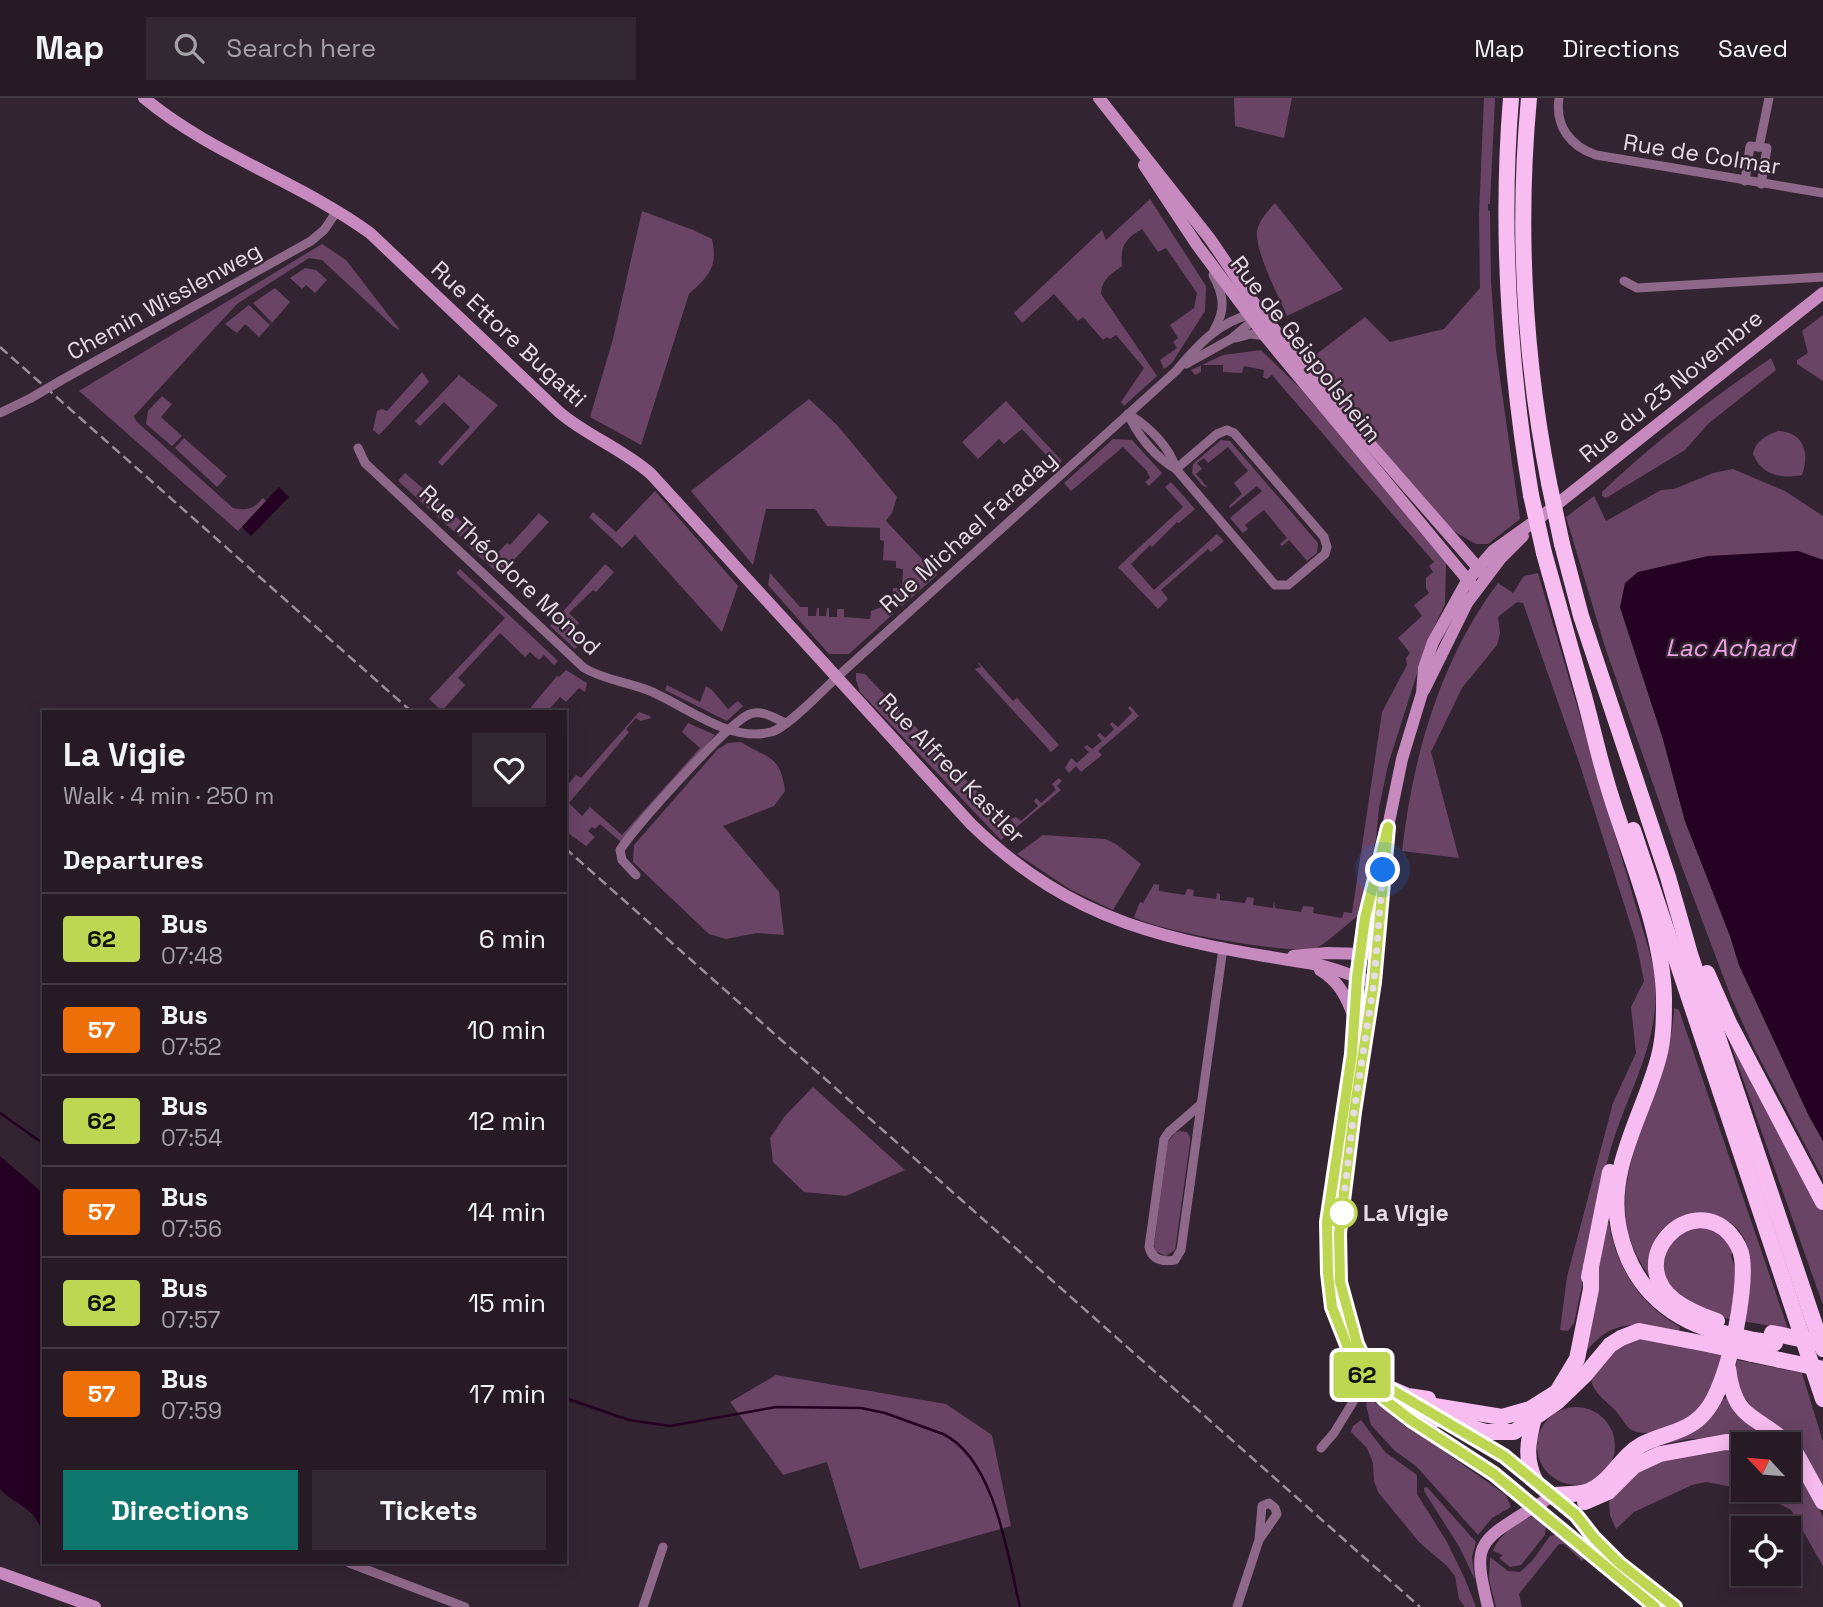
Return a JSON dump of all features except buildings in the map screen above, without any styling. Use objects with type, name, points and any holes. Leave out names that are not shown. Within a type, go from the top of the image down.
[{"type":"highway","points":[[1511,98],[1505,199],[1507,290],[1513,374],[1531,495],[1606,783],[1661,960],[1664,997],[1659,1056],[1619,1176],[1616,1197],[1619,1227],[1634,1271],[1656,1297],[1677,1316],[1715,1333]]},
{"type":"highway","points":[[1529,98],[1524,166],[1524,283],[1530,363],[1549,483],[1562,544],[1581,616],[1668,877],[1690,954],[1823,1349]]},
{"type":"highway","points":[[1584,696],[1607,753],[1823,1399]]},
{"type":"highway","points":[[1690,954],[1703,964],[1729,1023],[1823,1202]]},
{"type":"highway","points":[[1386,1393],[1499,1409],[1529,1400],[1552,1387],[1571,1357],[1611,1162],[1663,1025]]},
{"type":"highway","points":[[1552,1495],[1590,1491],[1610,1476],[1625,1458],[1641,1445],[1693,1424],[1707,1411],[1718,1390],[1728,1366],[1743,1274],[1742,1256],[1739,1246],[1726,1231],[1706,1221],[1695,1221],[1675,1228],[1660,1245],[1657,1278],[1673,1299],[1695,1312],[1715,1333]]},
{"type":"highway","points":[[1591,1267],[1591,1289],[1577,1359],[1557,1392],[1530,1409],[1502,1417],[1422,1404],[1414,1413],[1486,1432],[1514,1432],[1557,1402],[1585,1375],[1610,1345],[1639,1331],[1715,1333],[1754,1341],[1774,1338],[1823,1349]]},
{"type":"highway","points":[[1754,1341],[1780,1360],[1823,1369]]},
{"type":"highway","points":[[1728,1366],[1730,1387],[1739,1405],[1750,1417],[1771,1432]]},
{"type":"highway","points":[[1534,1417],[1527,1441],[1529,1470],[1535,1482]]},
{"type":"highway","points":[[1552,1495],[1585,1502],[1608,1492],[1634,1466],[1660,1454],[1731,1443]]},
{"type":"highway","points":[[1801,1464],[1823,1502]]},
{"type":"highway","points":[[1801,1471],[1812,1481]]},
{"type":"main road","name":"Rue Ettore Bugatti","points":[[144,98],[184,126],[337,211],[383,243],[559,412],[651,474],[837,677]]},
{"type":"main road","name":"Rue de Geispolsheim","points":[[1099,98],[1210,239],[1265,336],[1472,585]]},
{"type":"main road","name":"Rue de Geispolsheim","points":[[1118,123],[1197,246],[1254,316],[1307,372],[1482,572]]},
{"type":"main road","name":"Rue du 23 Novembre","points":[[1353,1016],[1363,934],[1402,759],[1422,693],[1424,668],[1433,642],[1504,542],[1546,513],[1823,293]]},
{"type":"main road","name":"Rue Alfred Kastler","points":[[837,677],[971,824],[1026,872],[1077,903],[1145,931],[1315,964],[1374,982]]},
{"type":"main road","name":"Rue du 23 Novembre","points":[[1386,1393],[1369,1369],[1357,1344],[1340,1282],[1339,1233],[1374,982],[1388,827]]},
{"type":"main road","name":"Rue Alfred Kastler","points":[[1280,957],[1361,953],[1376,956]]},
{"type":"main road","points":[[1303,963],[1331,976],[1345,993],[1353,1016],[1352,1054],[1327,1222],[1332,1307],[1360,1374],[1494,1474],[1655,1607]]},
{"type":"main road","points":[[1439,1419],[1504,1456],[1583,1521],[1594,1538],[1619,1563],[1675,1607]]},
{"type":"main road","points":[[1488,1607],[1480,1567],[1485,1543],[1498,1528],[1552,1495]]},
{"type":"main road","points":[[0,1573],[95,1607]]},
{"type":"street","name":"Rue de Colmar","points":[[1559,98],[1561,126],[1576,145],[1589,153],[1605,158],[1823,193]]},
{"type":"street","points":[[1759,147],[1769,98]]},
{"type":"street","points":[[1745,181],[1750,146],[1767,148],[1761,184]]},
{"type":"street","name":"Chemin Wisslenweg","points":[[0,413],[311,241],[324,230],[337,211]]},
{"type":"street","name":"Rue Michael Faraday","points":[[730,730],[768,733],[786,723],[1176,371],[1214,330],[1222,314],[1223,298],[1217,281],[1197,246]]},
{"type":"street","name":"Rue du 23 Novembre","points":[[1625,281],[1637,288],[1823,277]]},
{"type":"street","name":"Rue Michael Faraday","points":[[1214,330],[1254,316]]},
{"type":"street","name":"Rue Michael Faraday","points":[[1176,371],[1231,339],[1254,316]]},
{"type":"street","name":"Rue Michael Faraday","points":[[1231,339],[1251,334],[1265,336]]},
{"type":"street","points":[[1128,414],[1144,440],[1165,463],[1176,469],[1275,585],[1288,585],[1325,554],[1327,543],[1324,537],[1234,433],[1227,430],[1217,434],[1176,469]]},
{"type":"street","name":"Rue Théodore Monod","points":[[358,448],[365,463],[584,668],[655,693],[730,730]]},
{"type":"street","points":[[636,875],[622,860],[620,850],[682,779],[730,730],[754,713],[786,723]]},
{"type":"street","points":[[1200,1105],[1164,1139],[1149,1247],[1151,1255],[1157,1259],[1175,1259],[1181,1250],[1223,948]]},
{"type":"street","points":[[1321,1448],[1334,1433],[1356,1397],[1386,1393]]},
{"type":"street","points":[[1237,1607],[1259,1539]]},
{"type":"street","points":[[643,1607],[663,1547]]},
{"type":"street","points":[[352,1564],[465,1607]]},
{"type":"shaded area","points":[[1234,98],[1292,98],[1284,138],[1235,126]]},
{"type":"shaded area","points":[[1484,98],[1495,98],[1488,204],[1491,281],[1496,350],[1520,519],[1488,544],[1476,544],[1455,532],[1420,497],[1306,362],[1365,317],[1390,342],[1444,329],[1480,288],[1479,213]]},
{"type":"shaded area","points":[[1150,199],[1206,286],[1205,311],[1172,363],[1164,369],[1160,360],[1177,348],[1173,342],[1178,338],[1170,325],[1194,308],[1197,293],[1166,248],[1158,252],[1142,229],[1131,236],[1123,248],[1122,266],[1105,281],[1101,294],[1157,376],[1124,406],[1121,402],[1144,368],[1116,335],[1103,340],[1083,317],[1078,321],[1054,294],[1022,323],[1014,313],[1102,230],[1106,240]]},
{"type":"shaded area","points":[[1275,203],[1343,289],[1287,316],[1257,240],[1259,224]]},
{"type":"shaded area","points":[[642,211],[712,239],[714,257],[707,276],[689,294],[641,445],[590,417],[613,339]]},
{"type":"shaded area","points":[[322,244],[346,260],[400,330],[322,260],[309,258],[237,304],[134,416],[136,421],[233,508],[246,509],[253,507],[263,498],[266,501],[238,531],[79,391]]},
{"type":"shaded area","points":[[305,268],[316,270],[327,280],[315,293],[306,285],[302,289],[290,278]]},
{"type":"shaded area","points":[[275,288],[290,302],[272,323],[253,303]]},
{"type":"shaded area","points":[[249,305],[270,325],[259,337],[245,324],[237,333],[225,324]]},
{"type":"shaded area","points":[[1823,315],[1823,381],[1797,364],[1797,360],[1808,353],[1802,331]]},
{"type":"shaded area","points":[[1261,350],[1301,389],[1446,563],[1445,604],[1427,642],[1388,765],[1376,839],[1359,915],[1316,948],[1281,948],[1224,940],[1168,928],[1134,917],[1140,902],[1143,903],[1154,884],[1159,885],[1159,891],[1185,895],[1187,889],[1194,890],[1193,896],[1216,899],[1217,893],[1220,894],[1220,900],[1245,903],[1247,897],[1254,898],[1253,905],[1273,908],[1274,901],[1275,908],[1301,912],[1303,906],[1314,907],[1313,913],[1342,918],[1344,912],[1352,913],[1382,712],[1407,665],[1406,658],[1410,653],[1398,638],[1422,616],[1414,605],[1429,593],[1426,578],[1433,572],[1429,566],[1434,562],[1272,375],[1267,379],[1263,377],[1264,370],[1244,366],[1242,373],[1223,372],[1223,365],[1202,365],[1223,355]]},
{"type":"shaded area","points":[[1771,358],[1776,370],[1709,423],[1685,450],[1606,498],[1602,496],[1602,492],[1662,439]]},
{"type":"shaded area","points":[[1201,365],[1201,372],[1195,375],[1191,370]]},
{"type":"shaded area","points":[[422,372],[429,382],[379,435],[373,430],[377,411],[387,411]]},
{"type":"shaded area","points":[[459,375],[498,405],[442,466],[438,462],[470,427],[444,402],[420,426],[415,421]]},
{"type":"shaded area","points":[[162,396],[172,404],[161,417],[182,436],[172,446],[146,424],[148,411]]},
{"type":"shaded area","points":[[809,399],[837,425],[897,497],[892,513],[886,521],[937,575],[902,606],[893,597],[893,588],[902,588],[903,569],[896,568],[896,561],[883,560],[884,541],[880,540],[880,528],[827,526],[815,509],[766,509],[753,565],[691,491]]},
{"type":"shaded area","points":[[1006,401],[1062,461],[1057,467],[1022,429],[1004,444],[999,439],[978,459],[962,442]]},
{"type":"shaded area","points":[[1778,431],[1794,435],[1803,445],[1805,459],[1802,475],[1773,474],[1762,467],[1753,454],[1759,442]]},
{"type":"shaded area","points":[[184,438],[227,476],[217,487],[175,448]]},
{"type":"shaded area","points":[[1113,439],[1132,440],[1162,473],[1149,486],[1145,482],[1150,478],[1147,471],[1123,447],[1071,491],[1064,483]]},
{"type":"shaded area","points":[[1221,440],[1230,441],[1318,543],[1317,553],[1307,561],[1289,540],[1282,546],[1280,544],[1287,538],[1264,510],[1245,525],[1248,529],[1243,533],[1230,518],[1262,491],[1257,486],[1230,508],[1242,494],[1234,483],[1248,471],[1228,447],[1208,463],[1204,458],[1197,463],[1202,469],[1196,474],[1208,488],[1192,473],[1193,464]]},
{"type":"shaded area","points":[[1733,469],[1785,491],[1823,516],[1823,560],[1798,551],[1620,607],[1663,739],[1685,821],[1739,965],[1823,1141],[1823,1179],[1754,1048],[1731,997],[1605,647],[1566,517],[1594,496],[1606,521],[1661,490],[1674,489],[1713,473]]},
{"type":"shaded area","points":[[405,473],[469,528],[460,537],[398,481]]},
{"type":"shaded area","points":[[1171,482],[1195,509],[1131,564],[1154,590],[1217,534],[1224,541],[1211,552],[1208,549],[1161,590],[1168,599],[1158,609],[1118,567],[1183,507],[1165,487]]},
{"type":"shaded area","points":[[655,491],[738,586],[722,632],[635,535],[622,548],[589,517],[593,512],[616,532]]},
{"type":"shaded area","points":[[539,513],[549,522],[500,575],[467,545],[471,541],[492,559],[507,543],[510,545]]},
{"type":"shaded area","points":[[605,564],[614,572],[596,592],[593,590],[569,613],[579,623],[575,628],[585,638],[575,649],[550,626]]},
{"type":"shaded area","points":[[460,569],[558,661],[554,665],[544,655],[539,660],[530,652],[525,657],[500,633],[458,678],[465,685],[441,710],[429,699],[505,618],[456,573]]},
{"type":"shaded area","points":[[770,573],[800,607],[808,607],[808,616],[816,616],[819,608],[819,616],[826,616],[829,608],[829,617],[837,617],[837,609],[844,609],[844,617],[870,619],[871,611],[884,606],[893,614],[849,654],[829,654],[768,585]]},
{"type":"shaded area","points":[[1538,573],[1650,954],[1655,981],[1651,1032],[1609,1155],[1574,1323],[1568,1331],[1560,1330],[1567,1277],[1613,1103],[1636,1053],[1631,1007],[1644,981],[1636,942],[1579,762],[1523,603],[1517,602],[1498,617],[1500,633],[1497,645],[1462,688],[1431,752],[1459,858],[1402,851],[1413,780],[1422,745],[1432,710],[1460,644],[1498,583],[1513,593],[1524,576]]},
{"type":"shaded area","points":[[978,663],[1013,701],[1017,698],[1059,745],[1051,752],[975,669],[981,667]]},
{"type":"shaded area","points":[[566,670],[587,683],[585,692],[579,688],[566,702],[560,697],[549,710],[529,710],[557,676]]},
{"type":"shaded area","points":[[856,673],[865,674],[1012,828],[1015,825],[1010,819],[1016,817],[1021,821],[1038,806],[1034,801],[1036,798],[1041,803],[1056,790],[1052,784],[1059,778],[1062,781],[1057,786],[1061,790],[1001,840],[860,692]]},
{"type":"shaded area","points":[[667,685],[700,702],[706,686],[728,709],[738,701],[743,706],[727,721],[665,690]]},
{"type":"shaded area","points":[[1130,706],[1139,716],[1098,751],[1102,755],[1081,772],[1076,766],[1069,773],[1065,768],[1071,758],[1077,763],[1089,752],[1084,747],[1087,745],[1092,749],[1102,741],[1097,735],[1100,733],[1105,738],[1114,729],[1110,724],[1112,722],[1118,727],[1132,713],[1128,708]]},
{"type":"shaded area","points":[[639,712],[650,716],[651,718],[641,721],[636,718],[626,729],[629,732],[569,803],[582,816],[590,807],[622,835],[700,748],[682,732],[688,723],[715,735],[621,842],[600,824],[588,831],[595,837],[586,846],[567,832],[567,786],[576,775],[581,778]]},
{"type":"shaded area","points":[[741,742],[772,759],[780,770],[785,791],[774,806],[723,826],[779,892],[784,935],[757,933],[726,939],[709,934],[633,862],[634,845],[718,749],[728,743]]},
{"type":"shaded area","points":[[1043,835],[1105,839],[1116,844],[1141,864],[1113,910],[1071,890],[1017,854]]},
{"type":"shaded area","points":[[1674,1008],[1679,1010],[1788,1329],[1742,1321],[1748,1276],[1748,1251],[1743,1236],[1733,1225],[1720,1217],[1704,1214],[1689,1216],[1674,1221],[1661,1230],[1652,1248],[1653,1281],[1633,1247],[1625,1214],[1627,1181],[1635,1147],[1669,1044]]},
{"type":"shaded area","points":[[1731,1036],[1823,1212],[1823,1305],[1728,1037]]},
{"type":"shaded area","points":[[813,1087],[905,1170],[846,1196],[804,1192],[773,1162],[770,1138],[785,1116]]},
{"type":"shaded area","points":[[1180,1131],[1187,1132],[1190,1143],[1175,1250],[1166,1256],[1155,1251],[1154,1245],[1168,1142]]},
{"type":"shaded area","points":[[1606,1223],[1609,1223],[1625,1271],[1639,1293],[1662,1315],[1680,1327],[1679,1332],[1638,1325],[1616,1328],[1596,1341],[1585,1353]]},
{"type":"shaded area","points":[[1702,1225],[1728,1240],[1733,1250],[1731,1256],[1736,1271],[1731,1319],[1711,1316],[1670,1288],[1663,1271],[1667,1248],[1680,1232]]},
{"type":"shaded area","points":[[1626,1335],[1726,1354],[1699,1415],[1655,1432],[1637,1432],[1628,1427],[1597,1392],[1590,1372]]},
{"type":"shaded area","points":[[1737,1360],[1802,1373],[1823,1442],[1823,1491],[1801,1465],[1801,1432],[1773,1432],[1738,1390],[1734,1377]]},
{"type":"shaded area","points":[[776,1375],[946,1404],[992,1435],[1011,1526],[860,1569],[827,1462],[783,1475],[730,1402]]},
{"type":"shaded area","points":[[1367,1397],[1506,1495],[1511,1507],[1492,1518],[1478,1535],[1416,1466],[1395,1451],[1371,1425],[1366,1405]]},
{"type":"shaded area","points":[[1725,1398],[1766,1432],[1731,1432],[1731,1437],[1689,1439],[1646,1448]]},
{"type":"shaded area","points":[[1576,1407],[1591,1410],[1608,1424],[1615,1446],[1612,1461],[1598,1478],[1576,1485],[1561,1482],[1544,1468],[1537,1446],[1540,1431],[1554,1414]]},
{"type":"shaded area","points":[[1361,1420],[1385,1452],[1417,1475],[1417,1494],[1447,1542],[1476,1607],[1465,1607],[1459,1599],[1455,1576],[1419,1542],[1378,1492],[1373,1463],[1367,1448],[1351,1432],[1353,1426]]},
{"type":"shaded area","points":[[1731,1449],[1731,1487],[1706,1482],[1692,1485],[1634,1512],[1616,1529],[1610,1515],[1609,1501],[1637,1469],[1697,1450]]},
{"type":"shaded area","points":[[1801,1476],[1823,1517],[1823,1566],[1801,1528],[1801,1516],[1794,1516],[1791,1510],[1776,1502],[1801,1502]]},
{"type":"shaded area","points":[[1427,1487],[1476,1542],[1472,1557],[1475,1580],[1460,1548],[1424,1491]]},
{"type":"shaded area","points":[[1536,1514],[1546,1523],[1545,1535],[1521,1565],[1510,1567],[1499,1558],[1503,1555],[1493,1551],[1500,1539],[1511,1529]]},
{"type":"shaded area","points":[[1558,1534],[1586,1555],[1582,1561],[1564,1544],[1559,1544],[1519,1594],[1522,1607],[1496,1607],[1489,1580],[1490,1557],[1508,1571],[1520,1572],[1532,1561],[1550,1536]]},
{"type":"water","points":[[279,487],[289,497],[251,536],[242,527]]},
{"type":"water","name":"Lac Achard","points":[[1798,551],[1823,560],[1823,1141],[1739,965],[1685,821],[1663,739],[1620,607],[1625,583],[1638,572],[1708,556]]},
{"type":"water","points":[[0,1156],[42,1192],[42,1528],[30,1511],[0,1489]]},
{"type":"waterway","points":[[0,1113],[42,1143]]},
{"type":"waterway","points":[[567,1399],[629,1420],[670,1426],[776,1407],[861,1408],[885,1413],[943,1434],[961,1447],[987,1487],[1004,1537],[1020,1607]]},
{"type":"railway","points":[[0,347],[410,710]]},
{"type":"railway","points":[[567,850],[1420,1607]]},
{"type":"bus line","name":"62","points":[[1655,1607],[1494,1474],[1385,1400],[1360,1374],[1332,1307],[1327,1222],[1352,1054],[1353,1016],[1365,918],[1388,827],[1374,982],[1339,1233],[1340,1282],[1357,1344],[1369,1369],[1387,1387],[1504,1456],[1583,1521],[1594,1538],[1619,1563],[1675,1607]]},
{"type":"place","name":"La Vigie","points":[[1342,1213]]},
{"type":"route","points":[[1342,1213],[1374,982],[1383,870]]}]
